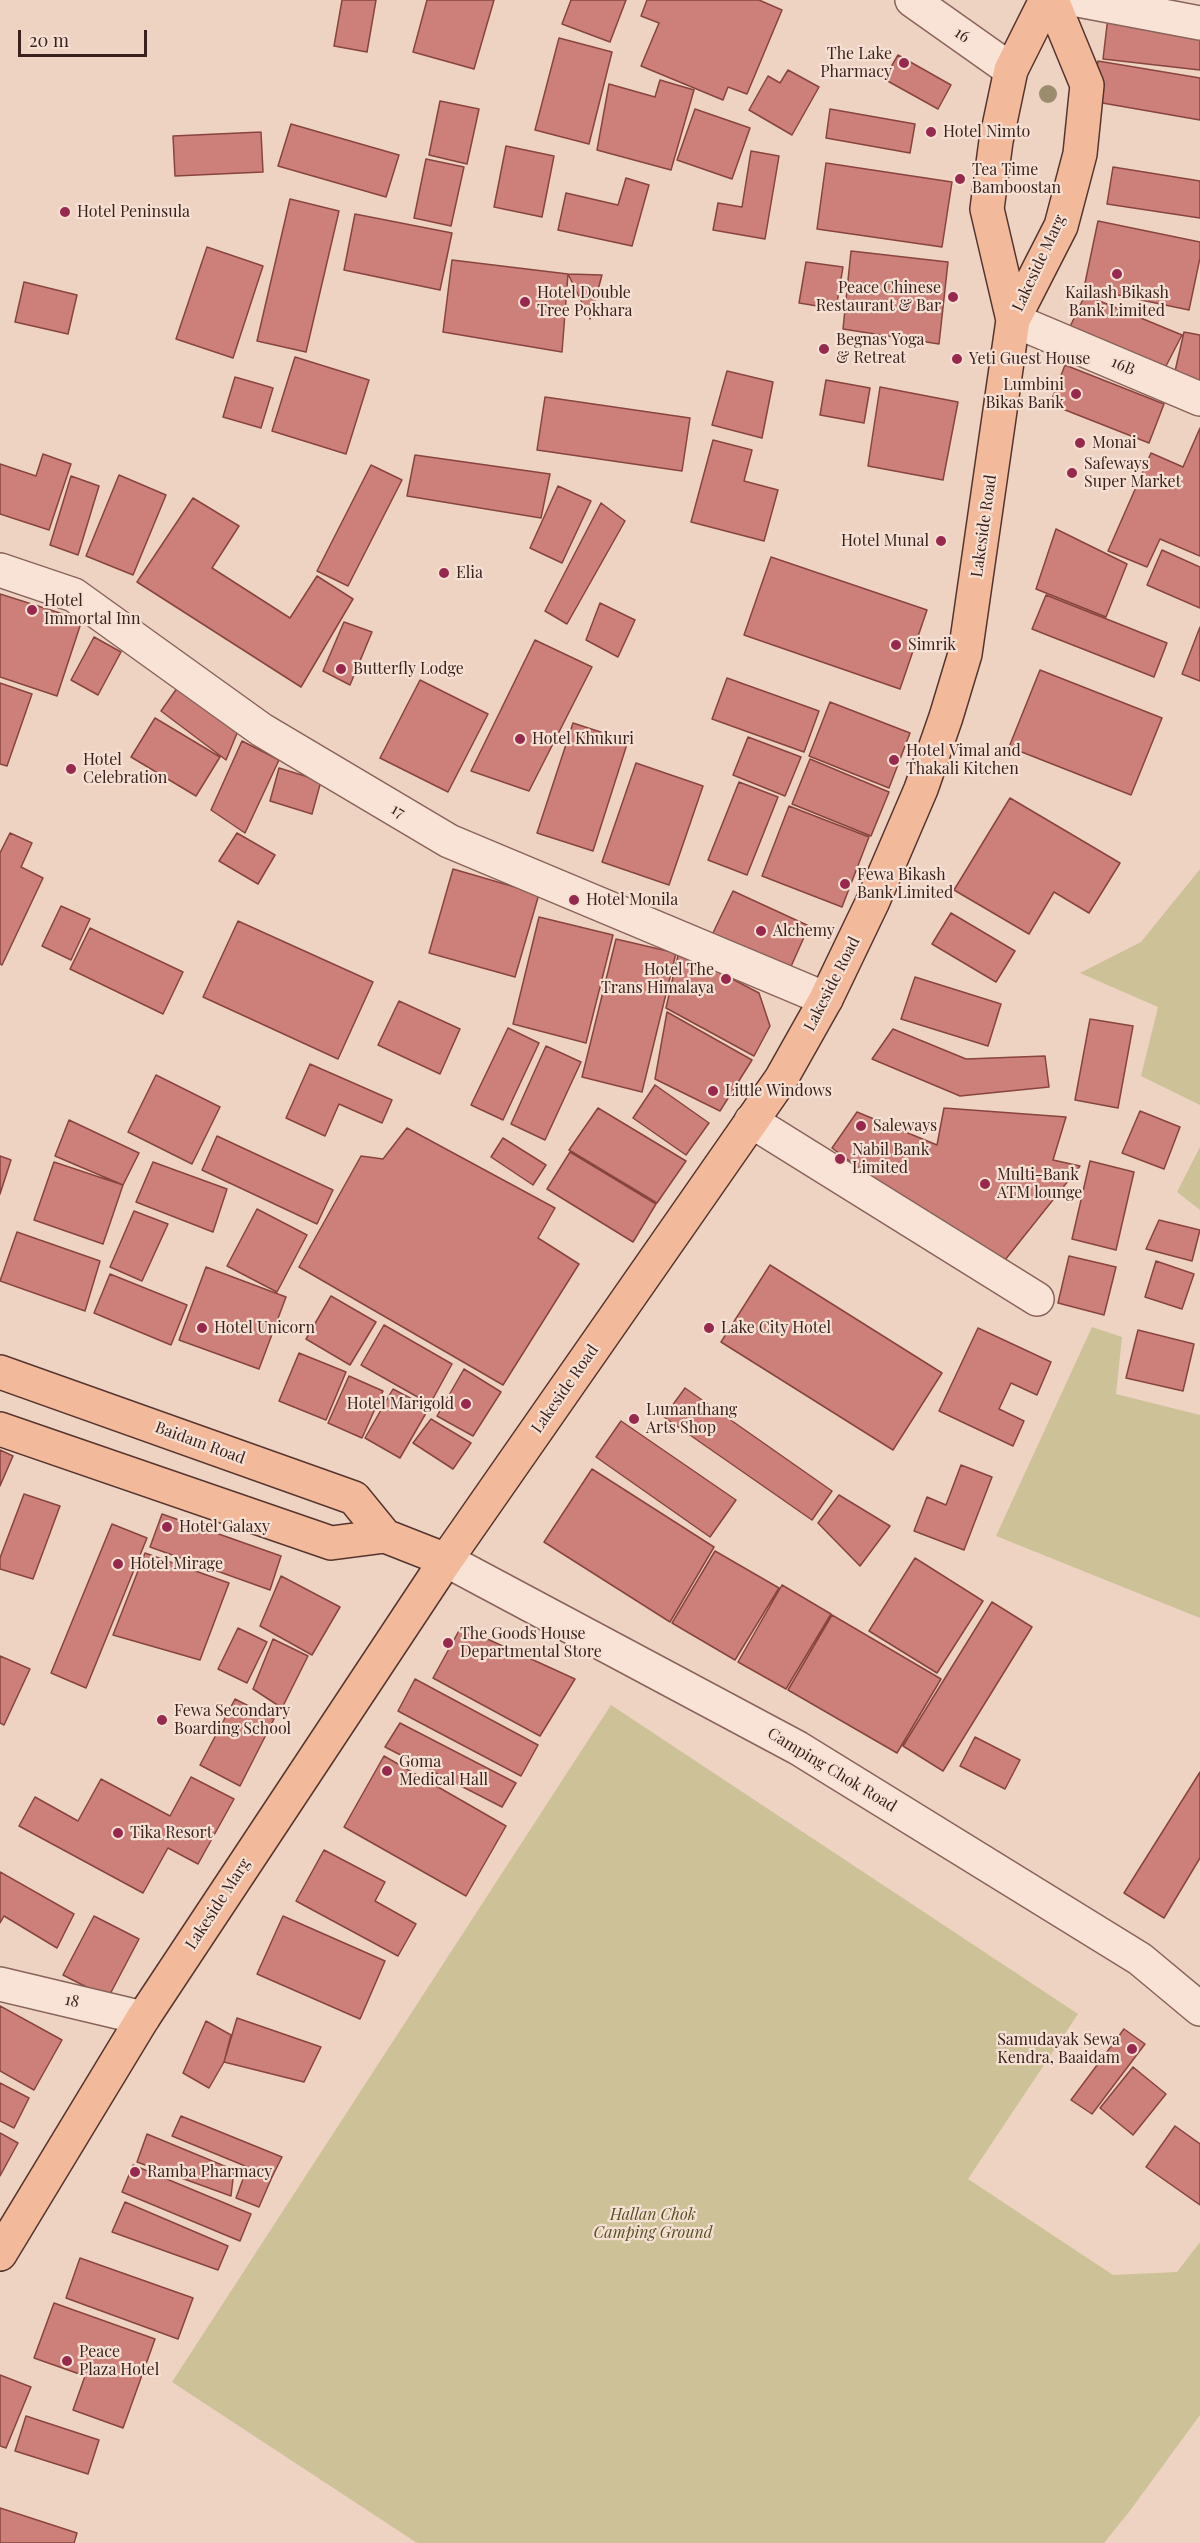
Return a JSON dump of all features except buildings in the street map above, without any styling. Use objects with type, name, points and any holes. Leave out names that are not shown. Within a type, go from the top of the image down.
[{"type":"main road","points":[[1013,320],[987,209],[996,141],[1011,70],[1046,0]]},
{"type":"main road","name":"Lakeside Marg","points":[[1013,320],[1061,226],[1080,154],[1087,85],[1052,0]]},
{"type":"main road","name":"Lakeside Road","points":[[446,1560],[781,1079],[826,999],[873,901],[921,789],[965,654],[1013,320]]},
{"type":"main road","name":"Baidam Road","points":[[0,1372],[354,1498],[385,1536]]},
{"type":"main road","name":"Baidam Road","points":[[0,1428],[331,1543],[385,1536],[446,1560]]},
{"type":"main road","name":"Lakeside Marg","points":[[0,2254],[143,2018],[446,1560]]},
{"type":"street","name":"16","points":[[912,0],[1011,70]]},
{"type":"street","points":[[1078,0],[1200,23]]},
{"type":"street","name":"16B","points":[[1013,320],[1200,399]]},
{"type":"street","name":"17","points":[[0,570],[74,595],[262,730],[449,841],[826,999]]},
{"type":"street","points":[[751,1121],[1037,1299]]},
{"type":"street","name":"Camping Chok Road","points":[[446,1560],[798,1748],[1140,1959],[1200,2009]]},
{"type":"street","name":"18","points":[[0,1984],[143,2018]]},
{"type":"green space","points":[[1200,869],[1200,1105],[1141,1076],[1158,1007],[1080,973],[1141,942]]},
{"type":"green space","points":[[1200,1147],[1200,1210],[1177,1192]]},
{"type":"green space","points":[[1092,1327],[1122,1337],[1116,1394],[1200,1415],[1200,1618],[996,1536]]},
{"type":"green space","name":"Hallan Chok Camping Ground","points":[[611,1705],[1078,2014],[968,2179],[1113,2275],[1177,2272],[1200,2242],[1200,2415],[1104,2543],[417,2543],[172,2382]]},
{"type":"place","name":"The Lake Pharmacy","points":[[904,63]]},
{"type":"place","name":"Hotel Nimto","points":[[931,132]]},
{"type":"place","name":"Tea Time Bamboostan","points":[[960,179]]},
{"type":"place","name":"Hotel Peninsula","points":[[65,212]]},
{"type":"place","name":"Kailash Bikash Bank Limited","points":[[1117,274]]},
{"type":"place","name":"Peace Chinese Restaurant & Bar","points":[[953,297]]},
{"type":"place","name":"Hotel Double Tree Pokhara","points":[[525,302]]},
{"type":"place","name":"Begnas Yoga & Retreat","points":[[824,349]]},
{"type":"place","name":"Yeti Guest House","points":[[957,359]]},
{"type":"place","name":"Lumbini Bikas Bank","points":[[1076,394]]},
{"type":"place","name":"Monai","points":[[1080,443]]},
{"type":"place","name":"Safeways Super Market","points":[[1072,473]]},
{"type":"place","name":"Hotel Munal","points":[[941,541]]},
{"type":"place","name":"Elia","points":[[444,573]]},
{"type":"place","name":"Hotel Immortal Inn","points":[[32,610]]},
{"type":"place","name":"Simrik","points":[[896,645]]},
{"type":"place","name":"Butterfly Lodge","points":[[341,669]]},
{"type":"place","name":"Hotel Khukuri","points":[[520,739]]},
{"type":"place","name":"Hotel Vimal and Thakali Kitchen","points":[[894,760]]},
{"type":"place","name":"Hotel Celebration","points":[[71,769]]},
{"type":"place","name":"Fewa Bikash Bank Limited","points":[[845,884]]},
{"type":"place","name":"Hotel Monila","points":[[574,900]]},
{"type":"place","name":"Alchemy","points":[[761,931]]},
{"type":"place","name":"Hotel The Trans Himalaya","points":[[726,979]]},
{"type":"place","name":"Little Windows","points":[[713,1091]]},
{"type":"place","name":"Saleways","points":[[861,1126]]},
{"type":"place","name":"Nabil Bank Limited","points":[[840,1159]]},
{"type":"place","name":"Multi-Bank ATM lounge","points":[[985,1184]]},
{"type":"place","name":"Hotel Unicorn","points":[[202,1328]]},
{"type":"place","name":"Lake City Hotel","points":[[709,1328]]},
{"type":"place","name":"Hotel Marigold","points":[[466,1404]]},
{"type":"place","name":"Lumanthang Arts Shop","points":[[634,1419]]},
{"type":"place","name":"Hotel Galaxy","points":[[167,1527]]},
{"type":"place","name":"Hotel Mirage","points":[[118,1564]]},
{"type":"place","name":"The Goods House Departmental Store","points":[[448,1643]]},
{"type":"place","name":"Fewa Secondary Boarding School","points":[[162,1720]]},
{"type":"place","name":"Goma Medical Hall","points":[[387,1771]]},
{"type":"place","name":"Tika Resort","points":[[118,1833]]},
{"type":"place","name":"Samudayak Sewa Kendra, Baaidam","points":[[1132,2049]]},
{"type":"place","name":"Ramba Pharmacy","points":[[135,2172]]},
{"type":"place","name":"Peace Plaza Hotel","points":[[67,2361]]}]
